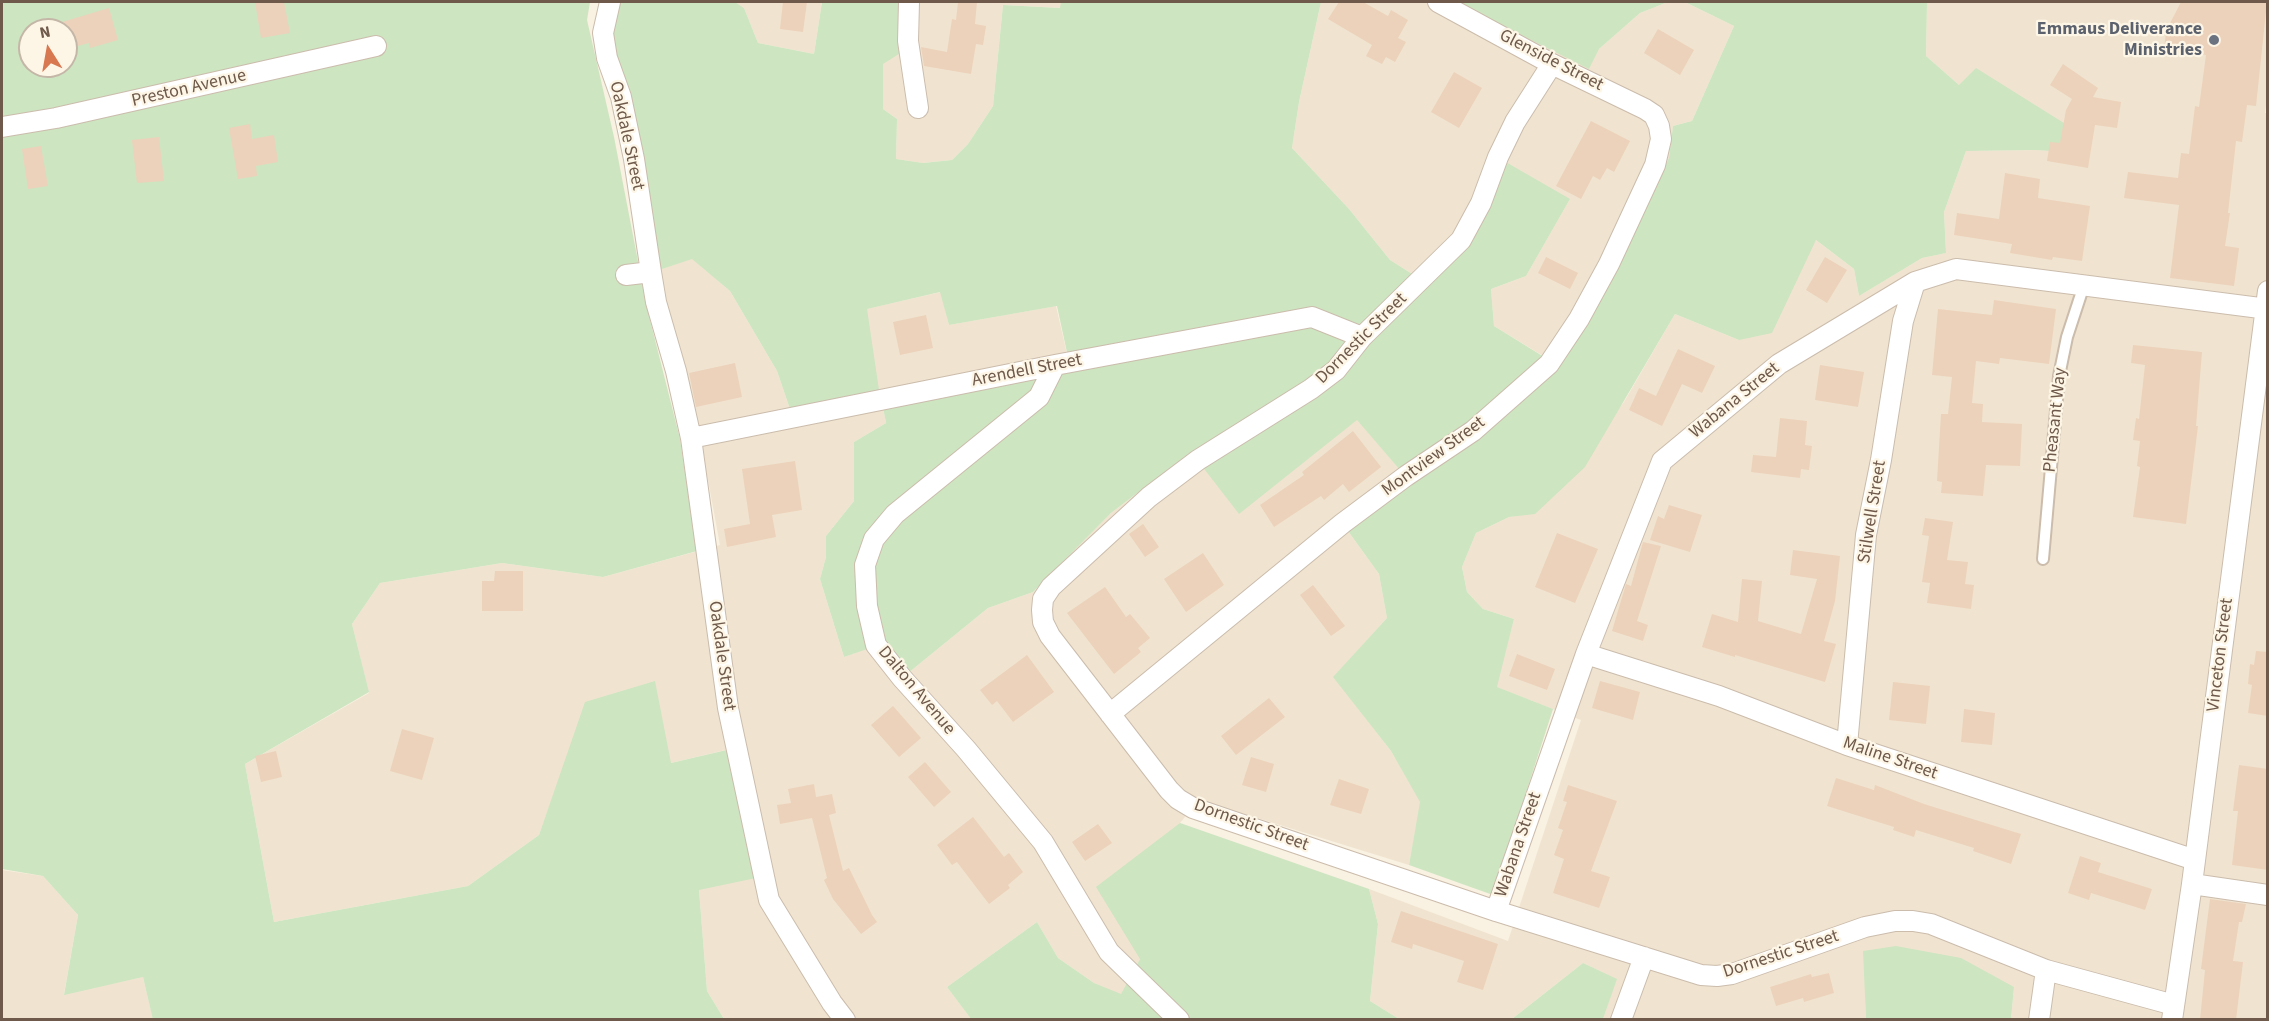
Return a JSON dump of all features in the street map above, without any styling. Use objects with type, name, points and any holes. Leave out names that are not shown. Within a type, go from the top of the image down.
[{"type":"street","name":"Oakdale Street","points":[[610,2],[603,33],[607,58],[621,97],[634,159],[656,302],[676,371],[690,438],[728,708],[769,900],[831,1003],[845,1020]]},
{"type":"street","points":[[909,2],[908,41],[918,108]]},
{"type":"street","name":"Glenside Street","points":[[1438,2],[1552,64],[1646,109],[1654,116],[1659,126]]},
{"type":"street","name":"Preston Avenue","points":[[2,127],[56,118],[376,46]]},
{"type":"street","name":"Dornestic Street","points":[[1552,64],[1515,122],[1481,203],[1461,240],[1362,337],[1336,370],[1311,389],[1190,466],[1149,497],[1051,587],[1043,599],[1043,622],[1050,636],[1169,790],[1193,808],[1496,910],[1701,975],[1724,976],[1865,927],[1895,921],[1913,921],[1931,924],[2046,970],[2173,1012]]},
{"type":"street","name":"Montview Street","points":[[1110,714],[1343,523],[1406,476],[1473,432],[1550,364],[1609,264],[1655,165],[1660,145],[1659,126]]},
{"type":"street","name":"Wabana Street","points":[[1496,910],[1586,654],[1662,461],[1779,364],[1915,282],[1947,271],[1966,269],[2084,285],[2267,303]]},
{"type":"street","points":[[626,275],[651,272]]},
{"type":"street","name":"Stilwell Street","points":[[1847,745],[1866,535],[1881,460],[1903,321],[1915,282]]},
{"type":"street","name":"Vinceton Street","points":[[2173,1012],[2192,884],[2267,303]]},
{"type":"street","name":"Arendell Street","points":[[690,438],[1055,365],[1312,317],[1362,337]]},
{"type":"street","name":"Dalton Avenue","points":[[1055,365],[1039,397],[895,514],[874,538],[866,565],[867,606],[876,645],[1043,842],[1109,952],[1179,1020]]},
{"type":"street","name":"Maline Street","points":[[1586,654],[1719,696],[1847,745],[2195,860]]},
{"type":"street","points":[[2192,884],[2268,895]]},
{"type":"street","points":[[1621,1020],[1644,957]]},
{"type":"street","points":[[2039,1020],[2046,970]]},
{"type":"lane","name":"Pheasant Way","points":[[2043,559],[2059,376],[2067,337],[2084,285]]},
{"type":"shaded area","points":[[735,2],[822,2],[814,54],[758,43],[744,8]]},
{"type":"shaded area","points":[[903,2],[1061,2],[1061,8],[1003,5],[993,106],[968,144],[952,160],[923,163],[896,159],[897,119],[883,109],[883,64]]},
{"type":"shaded area","points":[[1321,2],[1455,2],[1599,49],[1640,13],[1668,2],[1685,2],[1734,26],[1692,121],[1673,126],[1669,158],[1558,365],[1494,326],[1491,289],[1526,276],[1570,199],[1428,284],[1390,260],[1349,209],[1292,148],[1299,102]]},
{"type":"shaded area","points":[[1927,2],[2267,2],[2268,91],[2265,113],[2268,113],[2267,1019],[2011,1019],[2014,987],[1864,951],[1866,1019],[1603,1019],[1616,979],[1583,963],[1512,1019],[1399,1019],[1370,1001],[1378,924],[1369,889],[1508,941],[1581,720],[1496,687],[1514,619],[1483,609],[1467,592],[1462,567],[1476,533],[1509,517],[1535,513],[1624,402],[1675,314],[1739,340],[1816,240],[1854,269],[1859,296],[1922,258],[1946,253],[1944,212],[1966,151],[2067,151],[1959,85],[1926,56]]},
{"type":"shaded area","points":[[692,258],[730,291],[777,371],[790,409],[866,309],[941,292],[949,325],[1056,306],[1071,371],[883,407],[886,423],[854,442],[854,501],[826,536],[826,557],[820,579],[844,657],[876,645],[902,678],[988,608],[1033,592],[1111,513],[1192,452],[1239,513],[1357,419],[1412,484],[1348,531],[1379,574],[1387,618],[1334,677],[1391,751],[1421,802],[1409,865],[1199,800],[1180,823],[1140,959],[1121,995],[1094,983],[1058,958],[1037,922],[947,987],[971,1019],[724,1019],[707,991],[699,890],[730,749],[671,763],[560,777],[539,835],[468,886],[274,922],[245,764],[369,693],[352,624],[380,583],[502,563],[603,577],[720,545],[708,480],[659,270]]},
{"type":"shaded area","points":[[2,870],[43,876],[78,915],[64,994],[143,977],[153,1019],[2,1019]]},
{"type":"green space","points":[[2,2],[590,2],[587,20],[614,137],[647,308],[680,439],[697,551],[603,577],[502,563],[380,583],[352,624],[369,692],[245,764],[274,922],[468,886],[539,835],[585,702],[655,681],[671,763],[731,749],[756,878],[699,890],[707,991],[724,1019],[153,1020],[143,977],[64,995],[78,915],[43,876],[2,869]]},
{"type":"green space","points":[[613,2],[735,2],[744,8],[758,43],[814,54],[822,2],[903,2],[902,52],[883,64],[883,109],[897,119],[896,159],[923,163],[952,160],[968,144],[993,106],[1003,5],[1060,8],[1061,2],[1321,2],[1299,102],[1292,148],[1349,209],[1390,260],[1428,284],[1504,161],[1570,199],[1526,276],[1491,289],[1494,326],[1557,365],[1669,158],[1673,126],[1692,121],[1734,26],[1685,2],[1927,2],[1926,56],[1959,85],[1976,68],[2075,130],[2067,152],[1966,151],[1944,212],[1946,253],[1922,258],[1859,296],[1854,269],[1816,240],[1772,333],[1739,340],[1675,314],[1585,467],[1535,514],[1509,517],[1476,533],[1462,567],[1467,592],[1483,609],[1514,619],[1497,687],[1553,709],[1493,895],[1409,865],[1420,802],[1391,751],[1333,677],[1387,618],[1379,574],[1348,531],[1412,484],[1357,420],[1239,514],[1191,452],[1111,513],[1033,592],[988,608],[902,678],[876,646],[844,657],[820,579],[826,557],[826,536],[854,501],[854,442],[886,423],[883,407],[1071,371],[1057,306],[949,325],[940,292],[867,309],[879,390],[790,409],[777,371],[730,291],[692,259],[659,270],[608,30]]},
{"type":"green space","points":[[1455,2],[1668,2],[1640,13],[1599,49],[1589,69]]},
{"type":"green space","points":[[1180,823],[1369,889],[1378,924],[1370,1001],[1399,1019],[971,1019],[947,987],[1037,922],[1058,958],[1094,983],[1121,994],[1140,959],[1096,887]]},
{"type":"green space","points":[[1896,946],[1961,958],[2014,987],[2011,1019],[1866,1019],[1863,951]]},
{"type":"green space","points":[[1583,963],[1617,979],[1603,1019],[1512,1019]]},
{"type":"building","points":[[255,2],[284,2],[290,33],[261,38]]},
{"type":"building","points":[[783,2],[807,2],[803,32],[780,29]]},
{"type":"building","points":[[958,2],[977,2],[975,24],[986,26],[983,45],[976,44],[971,74],[924,66],[921,47],[947,52],[952,19],[956,20]]},
{"type":"building","points":[[1339,2],[1363,2],[1388,16],[1391,10],[1408,20],[1398,38],[1406,42],[1395,62],[1386,57],[1382,64],[1366,56],[1372,45],[1328,19]]},
{"type":"building","points":[[2181,2],[2267,2],[2256,106],[2247,105],[2242,142],[2236,141],[2225,246],[2239,248],[2234,286],[2170,278],[2179,205],[2124,198],[2128,172],[2178,178],[2181,153],[2189,154],[2195,106],[2199,107],[2206,55],[2164,50],[2166,31]]},
{"type":"building","points":[[109,8],[118,40],[90,48],[89,43],[78,46],[78,18],[75,18]]},
{"type":"building","points":[[1658,29],[1694,50],[1680,75],[1644,53]]},
{"type":"building","points":[[2063,64],[2098,88],[2093,97],[2121,102],[2117,128],[2095,125],[2088,168],[2047,161],[2050,142],[2060,143],[2066,110],[2072,99],[2050,85]]},
{"type":"building","points":[[1454,72],[1482,88],[1459,128],[1431,112]]},
{"type":"building","points":[[1591,121],[1630,141],[1614,172],[1607,168],[1600,180],[1593,176],[1581,199],[1556,186]]},
{"type":"building","points":[[250,124],[252,139],[274,135],[278,162],[256,166],[257,176],[238,179],[229,128]]},
{"type":"building","points":[[159,137],[164,181],[137,183],[132,140]]},
{"type":"building","points":[[41,146],[48,186],[28,189],[22,149]]},
{"type":"building","points":[[2005,173],[2040,179],[2038,198],[2090,206],[2082,261],[2053,257],[2052,260],[2010,253],[2012,244],[1954,235],[1957,213],[1999,219]]},
{"type":"building","points":[[1546,257],[1578,273],[1570,289],[1538,273]]},
{"type":"building","points":[[1825,257],[1847,270],[1827,303],[1806,290]]},
{"type":"building","points":[[1994,300],[2056,309],[2049,364],[2000,358],[1999,364],[1976,361],[1972,403],[1983,404],[1982,422],[2022,424],[2020,466],[1986,465],[1983,496],[1941,493],[1942,482],[1937,481],[1941,414],[1948,414],[1952,377],[1932,375],[1938,309],[1992,315]]},
{"type":"building","points":[[926,315],[933,348],[900,355],[893,322]]},
{"type":"building","points":[[2133,345],[2202,352],[2196,426],[2198,426],[2186,524],[2133,517],[2140,467],[2137,466],[2140,441],[2133,440],[2136,418],[2139,419],[2145,365],[2131,363]]},
{"type":"building","points":[[1678,349],[1715,366],[1702,393],[1682,384],[1662,426],[1629,410],[1639,388],[1656,396]]},
{"type":"building","points":[[735,363],[742,397],[696,407],[689,373]]},
{"type":"building","points":[[1820,365],[1864,372],[1858,407],[1815,400]]},
{"type":"building","points":[[1780,418],[1807,421],[1805,445],[1812,446],[1809,470],[1801,469],[1800,478],[1751,472],[1753,455],[1776,457]]},
{"type":"building","points":[[1353,431],[1381,467],[1349,492],[1343,484],[1324,500],[1321,496],[1274,527],[1260,505],[1304,475],[1302,472]]},
{"type":"building","points":[[795,461],[802,510],[772,515],[776,537],[727,547],[724,529],[750,524],[742,469]]},
{"type":"building","points":[[1669,505],[1702,515],[1690,552],[1650,540],[1658,516],[1664,519]]},
{"type":"building","points":[[1925,518],[1953,522],[1947,560],[1968,562],[1965,584],[1974,585],[1971,609],[1927,603],[1930,583],[1922,582],[1929,536],[1922,535]]},
{"type":"building","points":[[1143,524],[1159,547],[1145,557],[1129,534]]},
{"type":"building","points":[[1557,533],[1598,549],[1575,603],[1535,587]]},
{"type":"building","points":[[1643,542],[1661,546],[1637,621],[1648,625],[1643,641],[1612,631],[1626,584],[1631,586]]},
{"type":"building","points":[[1793,550],[1840,556],[1835,601],[1824,641],[1836,644],[1825,682],[1702,647],[1712,614],[1738,622],[1742,579],[1762,581],[1758,621],[1801,634],[1817,579],[1790,575]]},
{"type":"building","points":[[1203,553],[1224,585],[1186,612],[1164,579]]},
{"type":"building","points":[[495,571],[523,571],[523,611],[482,611],[482,581],[494,581]]},
{"type":"building","points":[[1313,585],[1345,626],[1331,636],[1300,595]]},
{"type":"building","points":[[1105,587],[1126,617],[1130,614],[1150,638],[1138,648],[1141,652],[1114,674],[1067,613]]},
{"type":"building","points":[[2256,651],[2268,652],[2268,716],[2248,713],[2252,685],[2248,684],[2250,664],[2254,665]]},
{"type":"building","points":[[1517,654],[1555,669],[1547,690],[1509,676]]},
{"type":"building","points":[[1027,655],[1054,692],[1013,722],[997,701],[992,705],[980,690]]},
{"type":"building","points":[[1600,681],[1640,692],[1633,720],[1592,708]]},
{"type":"building","points":[[1893,682],[1930,686],[1926,724],[1889,720]]},
{"type":"building","points":[[1269,698],[1285,717],[1236,755],[1221,736]]},
{"type":"building","points":[[893,706],[921,738],[899,757],[871,725]]},
{"type":"building","points":[[1964,709],[1995,713],[1992,745],[1961,742]]},
{"type":"building","points":[[402,729],[434,738],[422,780],[390,771]]},
{"type":"building","points":[[276,751],[282,777],[261,782],[255,756]]},
{"type":"building","points":[[1251,757],[1274,764],[1266,792],[1242,785]]},
{"type":"building","points":[[925,762],[951,792],[934,807],[908,777]]},
{"type":"building","points":[[2239,765],[2268,769],[2268,870],[2232,865],[2238,811],[2233,811]]},
{"type":"building","points":[[1836,778],[1874,790],[1875,785],[1924,804],[2021,834],[2011,864],[1973,851],[1974,848],[1916,830],[1914,837],[1893,830],[1894,827],[1827,806]]},
{"type":"building","points":[[1339,779],[1369,789],[1361,814],[1330,805]]},
{"type":"building","points":[[814,784],[816,797],[832,794],[836,813],[829,815],[843,871],[849,868],[877,922],[861,934],[833,899],[824,880],[827,878],[812,818],[780,824],[777,805],[791,803],[788,789]]},
{"type":"building","points":[[1568,785],[1617,801],[1591,871],[1610,877],[1599,908],[1553,893],[1564,859],[1554,855],[1563,830],[1558,828],[1567,802],[1563,801]]},
{"type":"building","points":[[973,817],[1004,857],[1009,853],[1023,872],[1008,885],[1010,888],[989,904],[957,862],[952,865],[937,845]]},
{"type":"building","points":[[1098,824],[1112,843],[1085,861],[1072,842]]},
{"type":"building","points":[[2080,856],[2101,863],[2098,872],[2152,889],[2145,910],[2091,893],[2089,900],[2068,893]]},
{"type":"building","points":[[2210,899],[2246,904],[2242,922],[2239,922],[2233,961],[2243,962],[2236,1020],[2200,1020],[2205,970],[2201,969]]},
{"type":"building","points":[[1401,911],[1498,944],[1483,990],[1457,982],[1464,961],[1413,944],[1412,949],[1391,942]]},
{"type":"building","points":[[1829,973],[1834,993],[1804,1002],[1803,998],[1776,1006],[1770,987],[1811,974],[1812,977]]},
{"type":"place","name":"Emmaus Deliverance Ministries","points":[[2214,40]]}]
